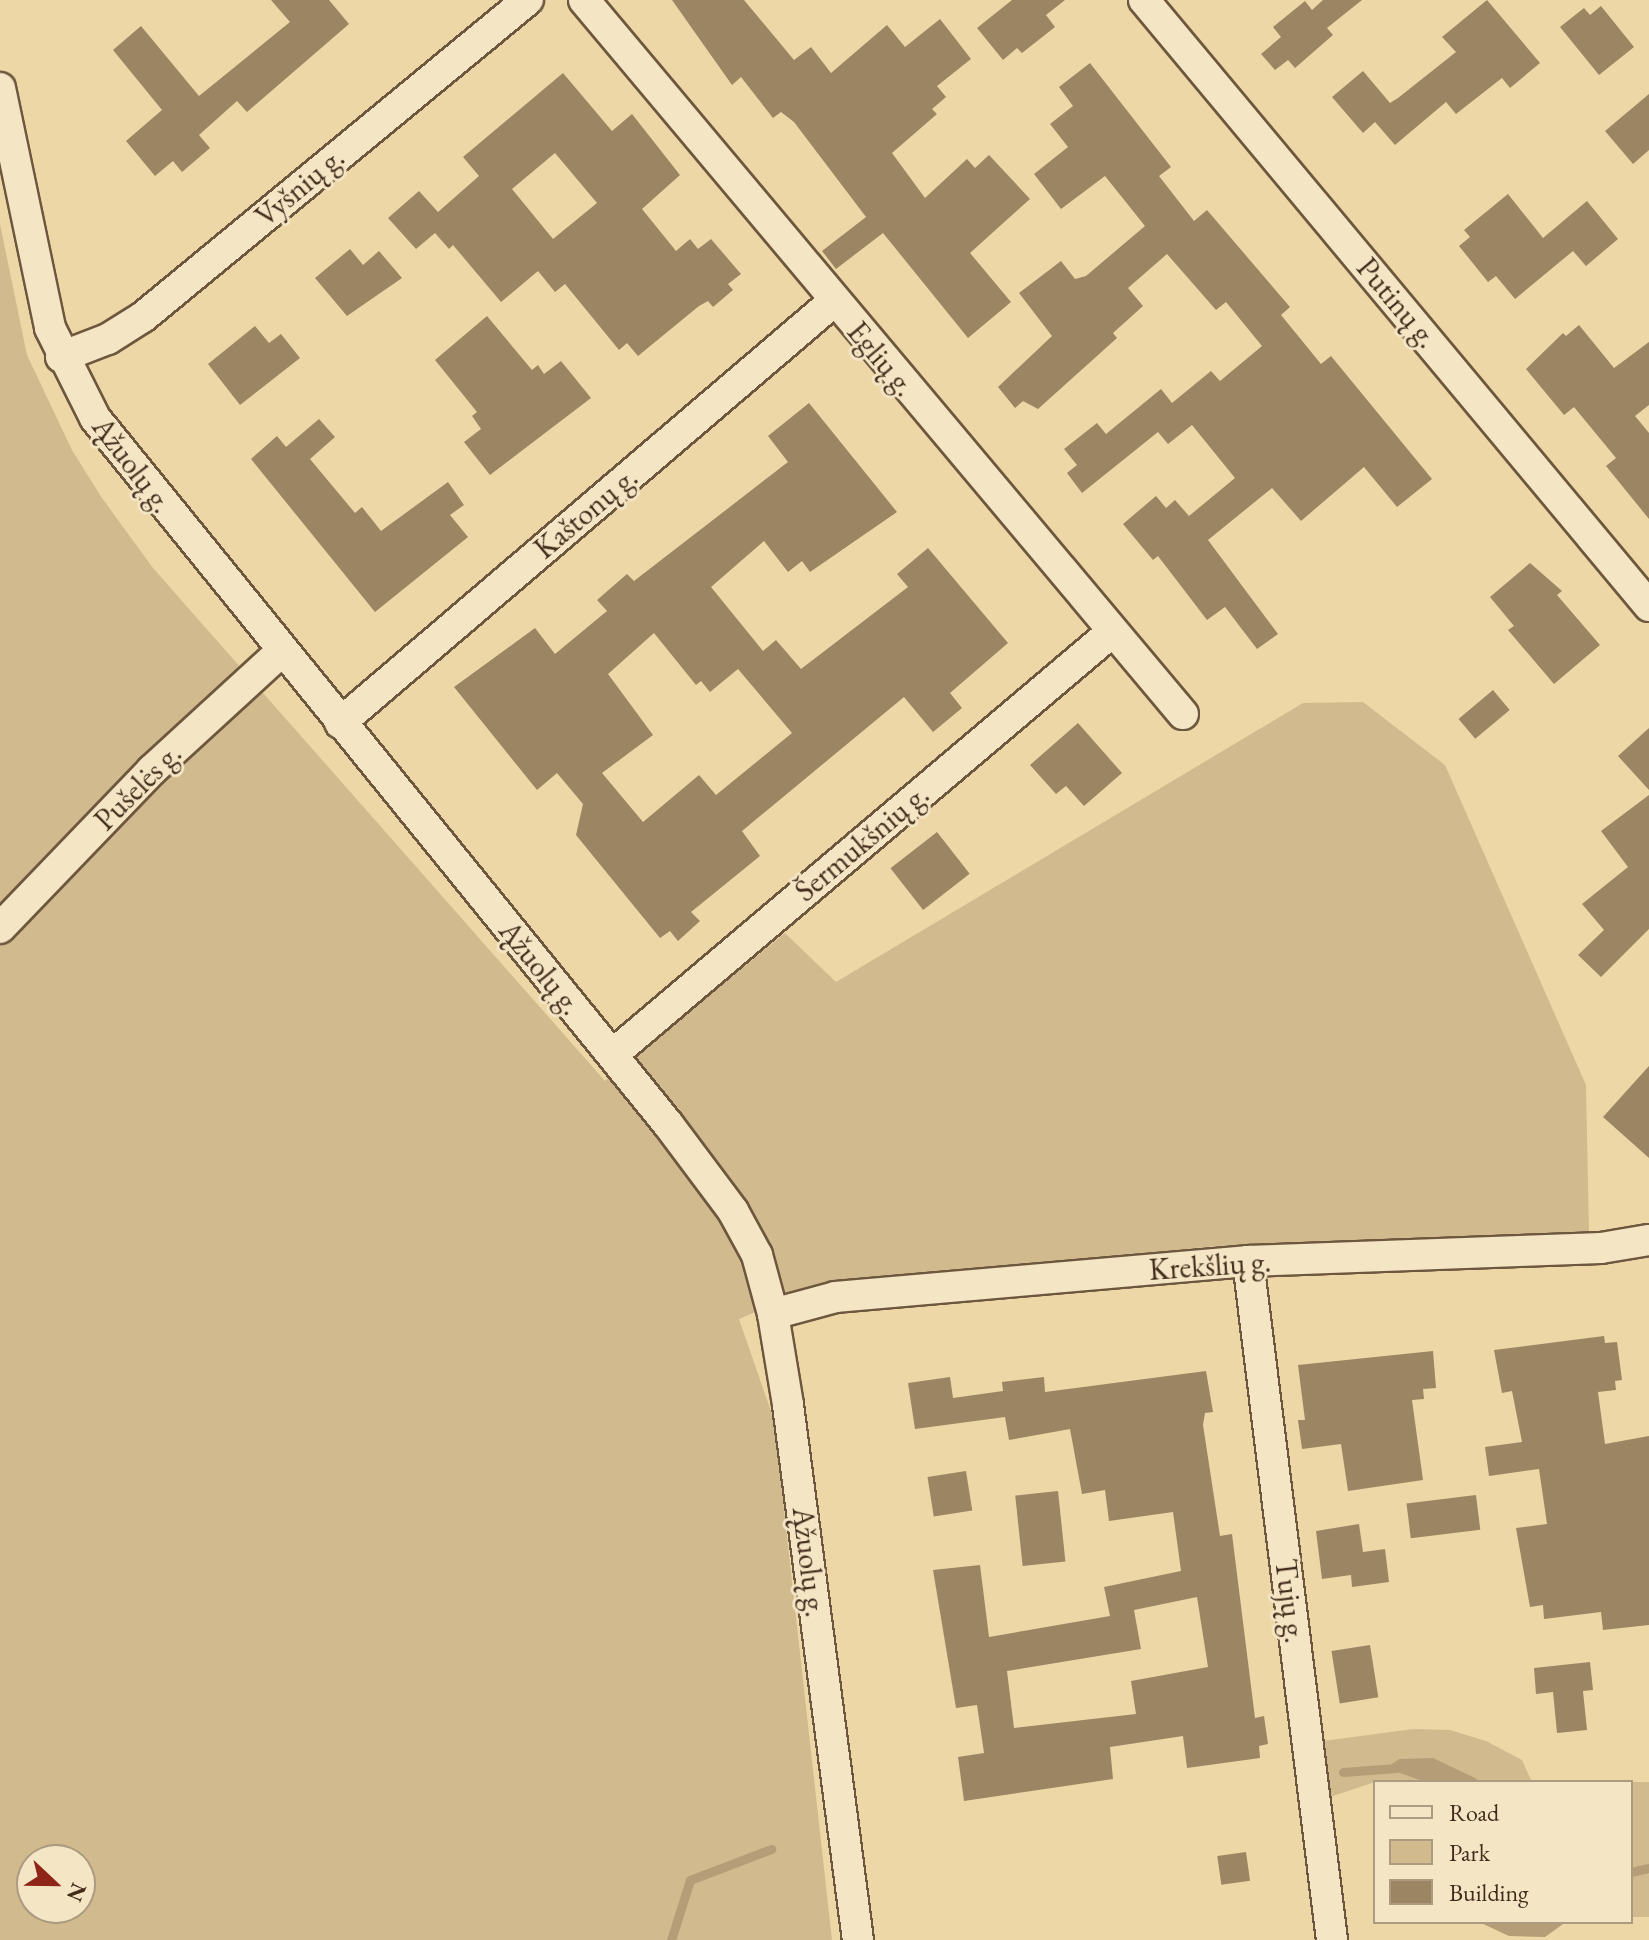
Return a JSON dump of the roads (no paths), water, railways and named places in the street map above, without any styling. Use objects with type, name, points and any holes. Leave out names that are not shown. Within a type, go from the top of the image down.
[{"type":"street","name":"Vyšnių g.","points":[[61,357],[108,339],[143,317],[528,0]]},
{"type":"street","name":"Eglių g.","points":[[584,0],[833,302],[1183,714]]},
{"type":"street","name":"Putinų g.","points":[[1144,0],[1649,606]]},
{"type":"street","name":"Ąžuolų g.","points":[[0,88],[43,299],[61,357],[95,418],[281,652],[612,1055],[733,1211],[757,1255],[773,1314],[858,1940]]},
{"type":"street","name":"Kaštonų g.","points":[[340,723],[833,302]]},
{"type":"street","name":"Šermukšnių g.","points":[[612,1055],[1113,631]]},
{"type":"street","name":"Pušelės g.","points":[[0,928],[152,770],[281,652]]},
{"type":"street","name":"Krekšlių g.","points":[[773,1314],[836,1297],[1248,1261],[1601,1248],[1649,1240]]},
{"type":"street","name":"Tujų g.","points":[[1248,1261],[1332,1940]]},
{"type":"waterway","points":[[1343,1772],[1396,1768]]},
{"type":"waterway","points":[[671,1940],[690,1880],[771,1849]]},
{"type":"waterway","points":[[1633,1872],[1649,1868]]}]
